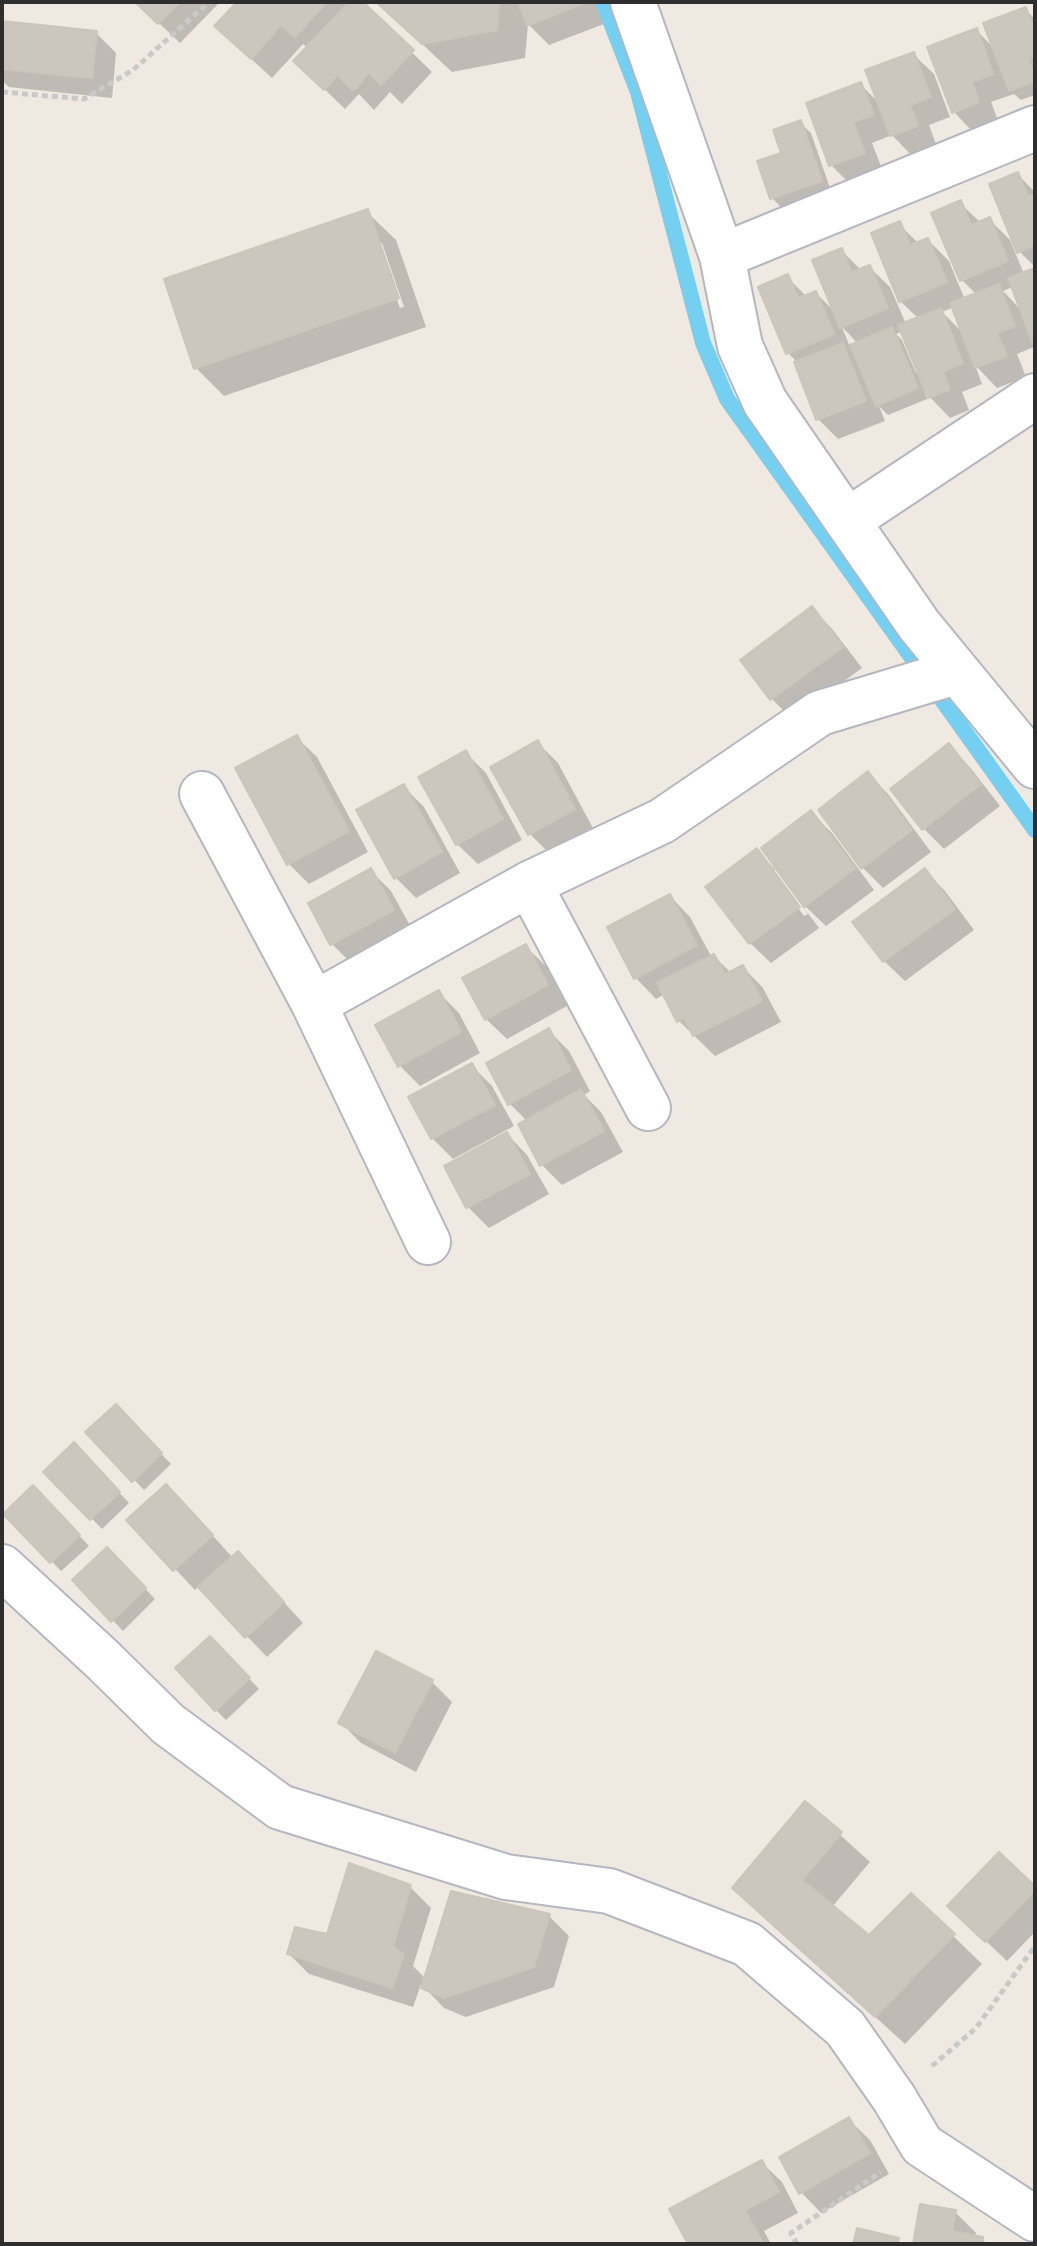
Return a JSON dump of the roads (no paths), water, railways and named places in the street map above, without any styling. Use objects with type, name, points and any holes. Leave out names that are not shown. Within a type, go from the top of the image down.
[{"type":"street","points":[[633,2],[722,256],[740,346],[765,402],[919,625],[1035,766]]},
{"type":"street","points":[[722,256],[1035,128]]},
{"type":"street","points":[[847,521],[1035,396]]},
{"type":"street","points":[[314,1004],[529,884],[662,821],[820,713],[956,672]]},
{"type":"street","points":[[202,794],[314,1004],[428,1242]]},
{"type":"street","points":[[529,884],[648,1108]]},
{"type":"street","points":[[2,1567],[168,1724],[280,1807],[506,1877],[609,1891],[747,1944],[845,2028],[894,2098],[922,2145],[1035,2219]]},
{"type":"waterway","points":[[603,2],[638,92],[703,343],[727,399],[1035,830]]}]
